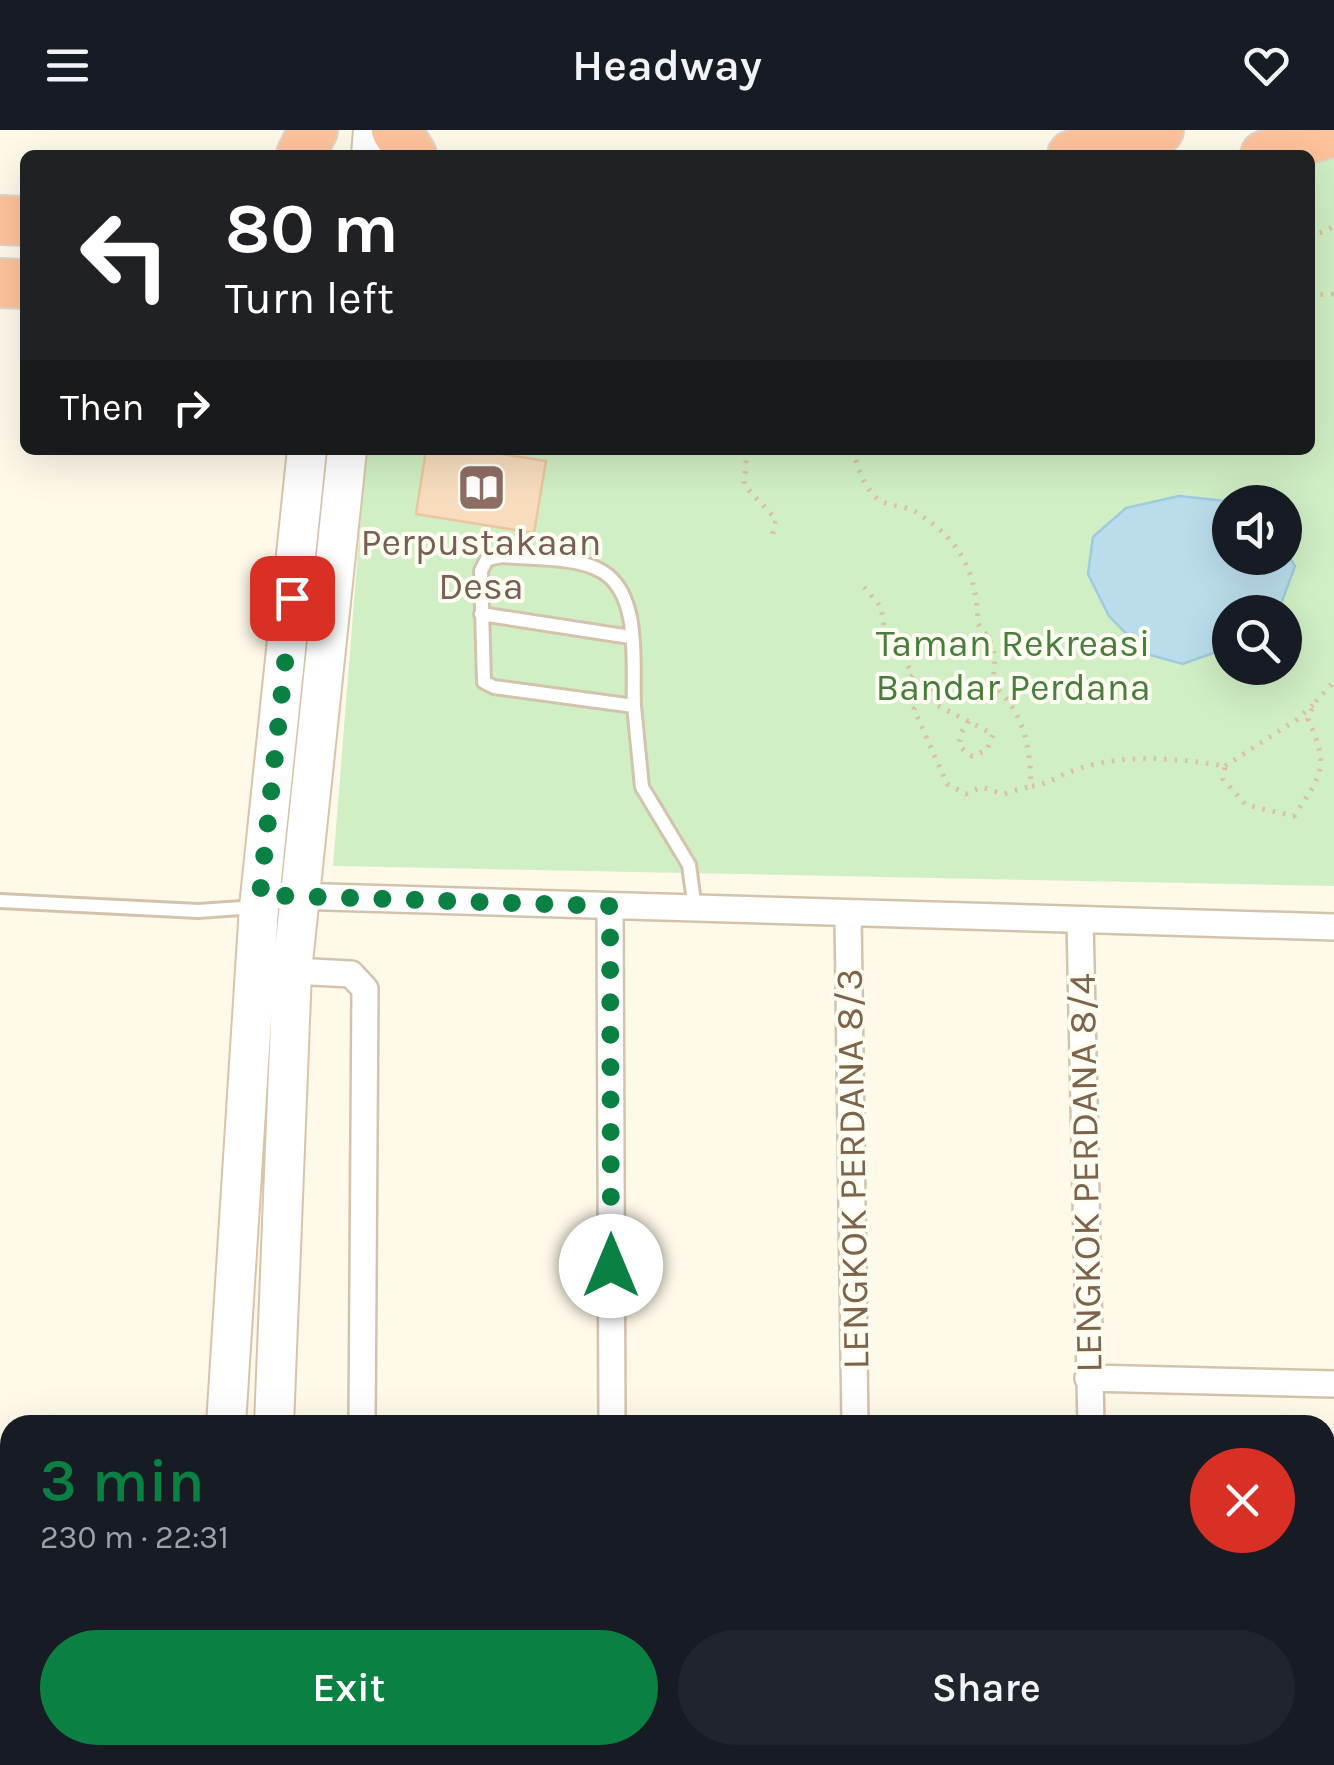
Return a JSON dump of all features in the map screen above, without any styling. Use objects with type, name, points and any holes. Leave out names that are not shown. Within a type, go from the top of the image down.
[{"type":"highway","points":[[1090,150],[1160,130]]},
{"type":"highway","points":[[1280,150],[1334,131]]},
{"type":"street","points":[[227,1415],[260,901],[307,455]]},
{"type":"street","points":[[274,1415],[292,971],[346,455]]},
{"type":"street","points":[[260,901],[298,897],[1334,928]]},
{"type":"street","points":[[610,906],[612,1415]]},
{"type":"street","name":"LENGKOK PERDANA 8/3","points":[[848,914],[856,1415]]},
{"type":"street","name":"LENGKOK PERDANA 8/4","points":[[1080,920],[1090,1415]]},
{"type":"street","points":[[292,971],[352,974],[365,989],[362,1415]]},
{"type":"street","points":[[1088,1378],[1334,1384]]},
{"type":"lane","points":[[634,706],[494,687],[484,682],[481,571],[488,559],[502,556],[579,564],[603,572],[627,602],[642,787],[689,865],[695,909]]},
{"type":"lane","points":[[481,614],[630,637]]},
{"type":"lane","points":[[0,902],[198,911],[260,901]]},
{"type":"path","points":[[747,455],[744,484],[776,518],[772,537]]},
{"type":"path","points":[[855,455],[861,477],[880,500],[914,510],[967,562],[978,588],[978,624],[990,638],[997,656],[992,684],[1010,700],[1022,723],[1030,752],[1031,786]]},
{"type":"path","points":[[864,587],[881,606],[886,639],[898,647],[914,676],[903,686],[921,700],[969,721],[992,734],[987,750],[972,756],[959,746],[969,721]]},
{"type":"path","points":[[938,682],[914,709],[947,784],[966,794],[981,787],[1003,794],[1044,785],[1076,770],[1166,756],[1225,766],[1296,720],[1334,682]]},
{"type":"path","points":[[1225,766],[1223,779],[1246,804],[1294,816],[1318,780],[1322,750],[1308,719],[1316,702]]},
{"type":"green space","name":"Taman Rekreasi Bandar Perdana","points":[[1334,156],[1334,886],[333,866],[366,455],[1315,455],[1315,162]]},
{"type":"water","points":[[1179,496],[1212,500],[1212,575],[1292,575],[1284,595],[1212,595],[1212,654],[1183,664],[1146,654],[1109,616],[1088,574],[1093,537],[1126,508]]},
{"type":"building","name":"Perpustakaan Desa","points":[[425,455],[508,455],[546,461],[534,533],[416,514]]},
{"type":"place","name":"Perpustakaan Desa","points":[[481,488]]},
{"type":"route","points":[[292,598],[260,895],[610,906],[611,1266]]}]
